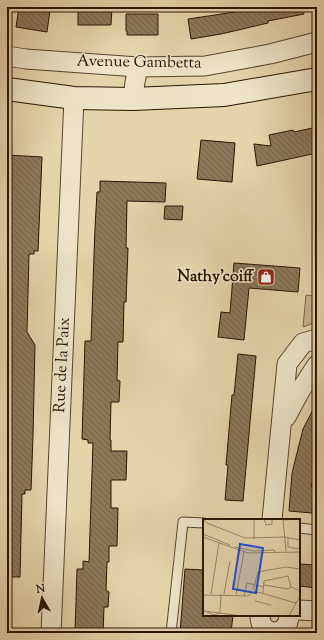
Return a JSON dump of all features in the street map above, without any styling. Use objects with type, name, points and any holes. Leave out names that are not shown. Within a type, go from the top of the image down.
[{"type":"main road","name":"Avenue Gambetta","points":[[7,89],[74,98],[134,99],[224,95],[317,79]]},
{"type":"street","name":"Avenue Gambetta","points":[[7,56],[26,59],[138,66],[206,66],[270,54],[317,42]]},
{"type":"street","points":[[134,99],[138,66]]},
{"type":"street","name":"Rue de la Paix","points":[[51,633],[74,98]]},
{"type":"street","points":[[272,519],[288,364],[303,343],[317,339]]},
{"type":"street","points":[[282,425],[300,391],[317,365]]},
{"type":"street","points":[[300,610],[317,611]]},
{"type":"street","points":[[260,616],[262,626],[270,632],[283,629],[288,621],[289,616]]},
{"type":"lane","points":[[171,633],[183,522],[203,523]]},
{"type":"lane","points":[[300,528],[317,530]]},
{"type":"shaded area","points":[[306,295],[317,296],[317,322],[303,327]]},
{"type":"building","points":[[19,7],[50,10],[47,32],[16,27]]},
{"type":"building","points":[[78,7],[112,7],[111,25],[78,25]]},
{"type":"building","points":[[246,7],[303,7],[304,14],[268,21],[268,23],[221,34],[191,39],[188,19],[235,12],[234,10]]},
{"type":"building","points":[[126,14],[158,14],[158,35],[127,35]]},
{"type":"building","points":[[317,127],[317,153],[257,166],[254,144],[271,146],[269,135]]},
{"type":"building","points":[[201,140],[235,143],[232,182],[197,179]]},
{"type":"building","points":[[7,155],[42,157],[38,251],[34,251],[34,254],[29,254],[27,332],[35,345],[33,436],[31,490],[25,490],[25,494],[22,494],[20,577],[7,577],[7,380],[9,380],[10,342],[7,342],[9,271],[7,271]]},
{"type":"building","points":[[100,181],[166,183],[165,202],[127,201],[126,248],[128,248],[126,302],[124,302],[123,342],[118,342],[117,380],[120,381],[119,402],[111,402],[110,440],[111,451],[127,451],[126,480],[111,480],[111,508],[118,508],[117,546],[109,546],[106,590],[109,592],[108,607],[104,607],[103,633],[75,633],[77,569],[83,569],[83,561],[89,562],[93,443],[88,443],[88,440],[82,439],[85,341],[91,341],[97,192],[100,192]]},
{"type":"building","points":[[165,206],[183,206],[182,220],[164,219]]},
{"type":"building","points":[[234,263],[300,268],[298,292],[249,288],[244,340],[218,337],[221,312],[230,313]]},
{"type":"building","points":[[238,354],[256,356],[243,501],[225,500],[228,465],[226,465],[232,395],[234,395]]},
{"type":"building","points":[[317,402],[317,463],[311,487],[314,488],[312,513],[289,511],[292,473],[303,429]]},
{"type":"building","points":[[300,564],[317,565],[317,588],[300,586]]},
{"type":"building","points":[[185,569],[203,570],[203,616],[233,616],[231,633],[180,633]]},
{"type":"place","name":"Nathy'coiff","points":[[266,277]]}]
